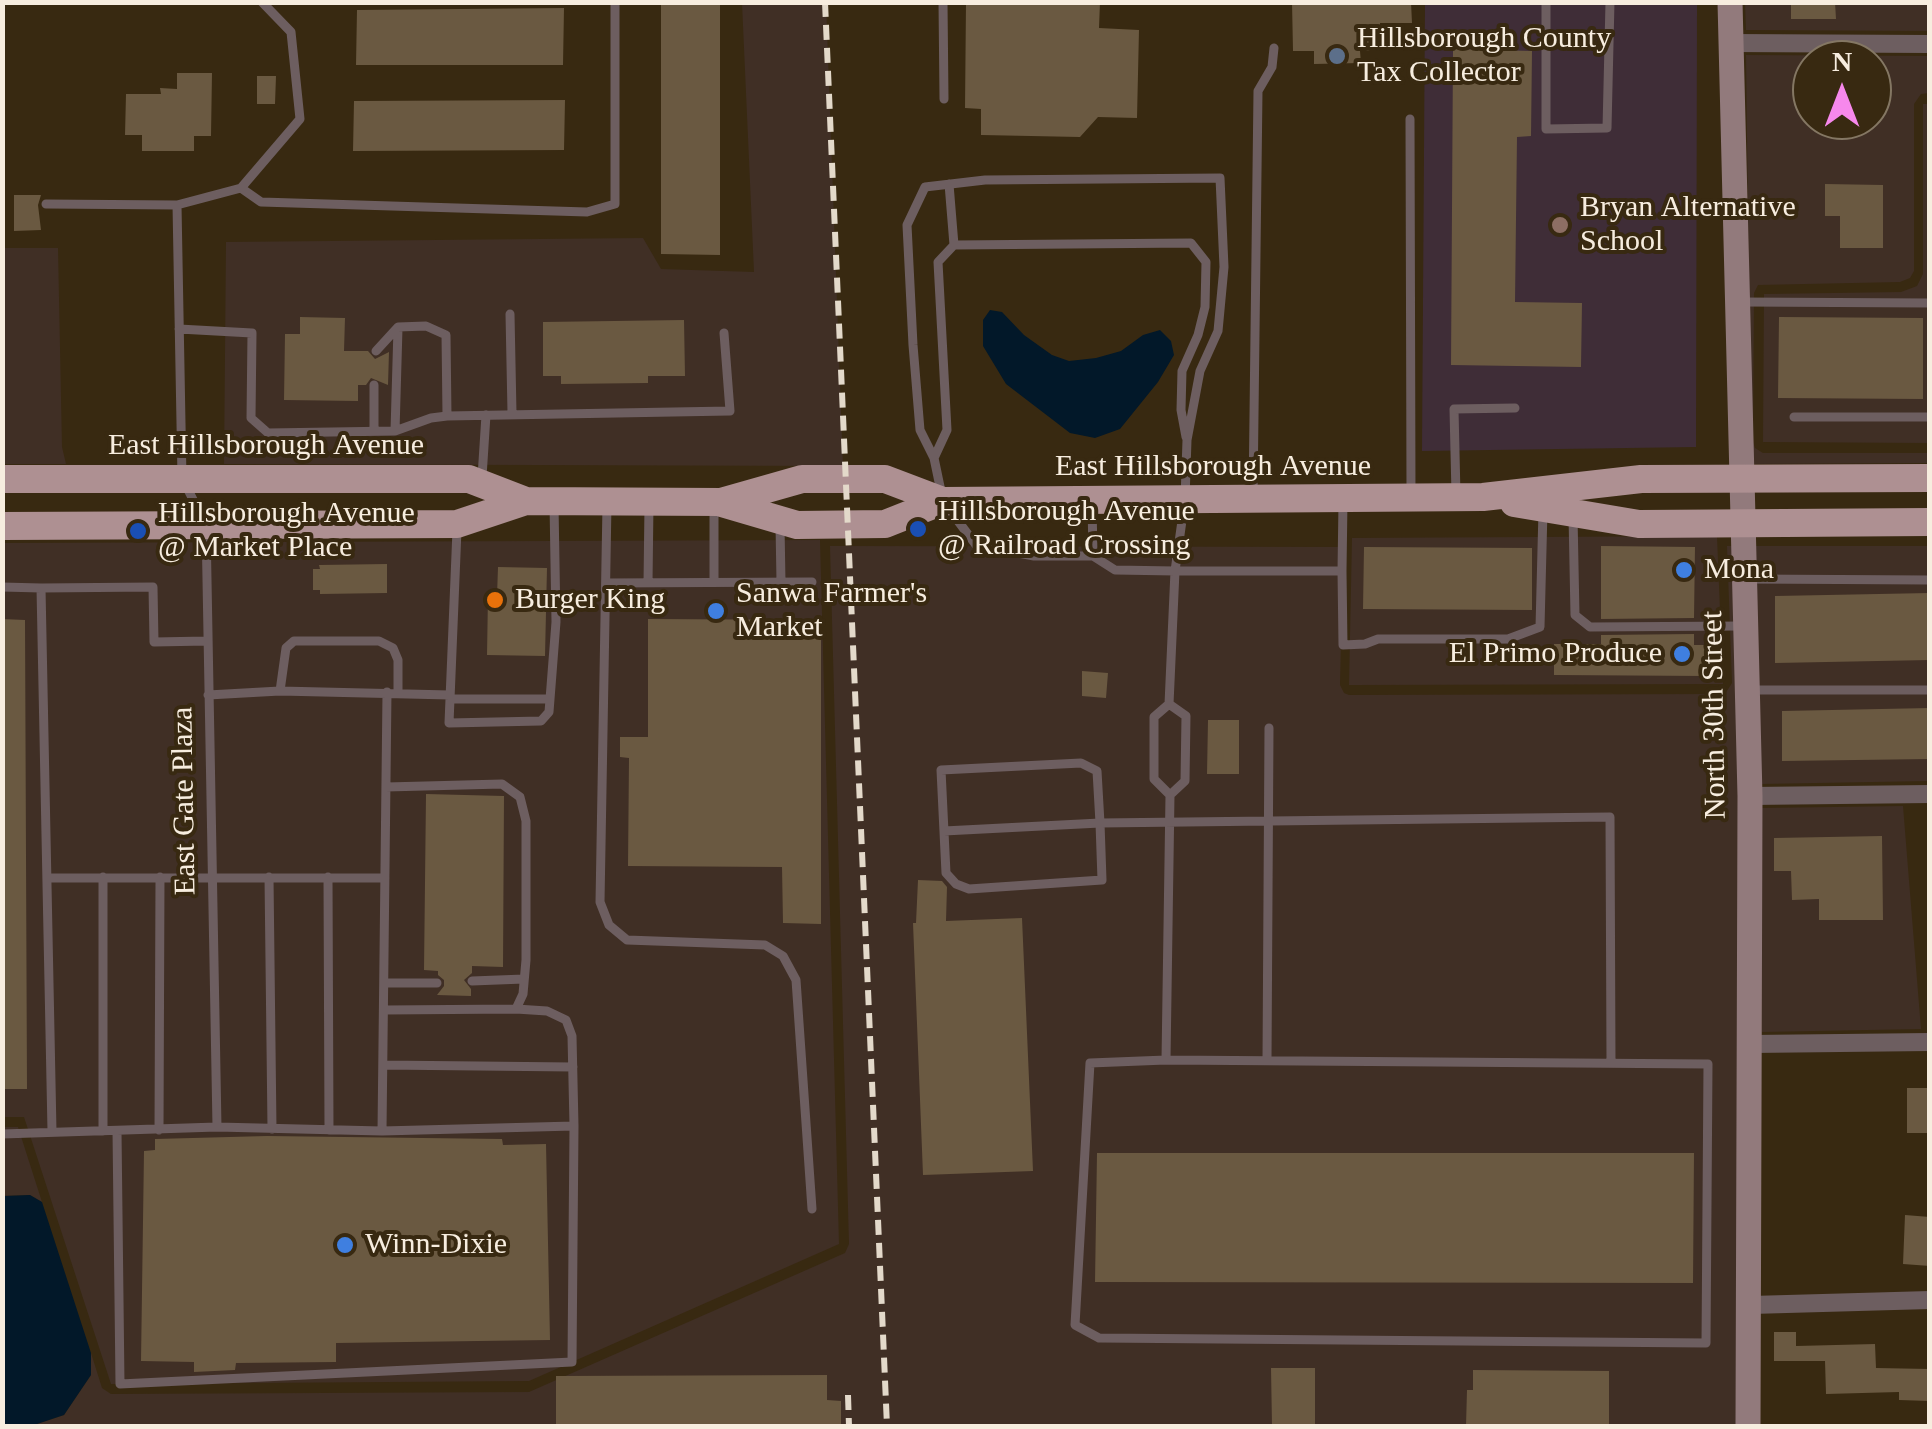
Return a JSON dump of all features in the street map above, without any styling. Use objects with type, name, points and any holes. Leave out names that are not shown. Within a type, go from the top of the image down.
[{"type":"main road","name":"East Hillsborough Avenue","points":[[2,479],[469,478],[526,501]]},
{"type":"main road","name":"East Hillsborough Avenue","points":[[2,526],[457,524],[526,501],[717,502],[802,479],[885,479],[943,501],[1470,498],[1641,479],[1930,478]]},
{"type":"main road","name":"East Hillsborough Avenue","points":[[1470,498],[1639,524],[1930,522]]},
{"type":"main road","name":"East Hillsborough Avenue","points":[[717,502],[797,525],[885,524],[943,501]]},
{"type":"street","name":"North 30th Street","points":[[1730,2],[1750,796],[1748,1426]]},
{"type":"street","points":[[1730,42],[1930,44]]},
{"type":"street","points":[[1750,796],[1930,794]]},
{"type":"street","points":[[1751,1044],[1930,1042]]},
{"type":"street","points":[[1751,1305],[1930,1300]]},
{"type":"lane","points":[[46,204],[177,205],[241,188],[300,119],[291,32],[262,2]]},
{"type":"lane","points":[[241,188],[261,202],[588,212],[615,204],[615,2]]},
{"type":"lane","points":[[943,2],[944,99]]},
{"type":"lane","points":[[1546,2],[1546,129],[1607,128],[1610,2]]},
{"type":"lane","points":[[1253,499],[1258,91],[1272,67],[1274,48]]},
{"type":"lane","points":[[1410,119],[1411,498]]},
{"type":"lane","points":[[1170,795],[1154,780],[1154,718],[1169,704],[1175,571],[1185,499],[1187,440],[1200,371],[1218,331],[1224,267],[1220,178],[985,180],[925,187],[907,225],[920,430],[934,458],[943,501],[976,545],[1034,556],[1092,556],[1115,570],[1175,571],[1342,571]]},
{"type":"lane","points":[[949,184],[954,245]]},
{"type":"lane","points":[[177,205],[182,478]]},
{"type":"lane","points":[[934,458],[947,430],[938,262],[954,245],[1191,243],[1206,262],[1206,306],[1182,371],[1180,410],[1187,440]]},
{"type":"lane","points":[[1736,302],[1930,303]]},
{"type":"lane","points":[[510,314],[512,413]]},
{"type":"lane","points":[[376,351],[398,327],[426,326],[446,335],[447,416]]},
{"type":"lane","points":[[395,430],[398,327]]},
{"type":"lane","points":[[179,330],[252,333],[251,418],[268,434],[395,430],[447,416],[730,411],[724,332]]},
{"type":"lane","points":[[374,385],[374,431]]},
{"type":"lane","points":[[1470,498],[1454,409],[1515,408]]},
{"type":"lane","points":[[481,483],[486,415]]},
{"type":"lane","points":[[1794,417],[1930,416]]},
{"type":"lane","name":"East Gate Plaza","points":[[182,478],[206,526],[217,1128]]},
{"type":"lane","points":[[1343,498],[1343,645],[1378,639],[1508,638],[1540,627],[1543,508]]},
{"type":"lane","points":[[1092,500],[1092,556]]},
{"type":"lane","points":[[457,524],[450,723],[541,721],[549,712],[556,622],[554,501]]},
{"type":"lane","points":[[608,502],[600,902],[608,925],[627,940],[765,946],[783,956],[796,980],[812,1209]]},
{"type":"lane","points":[[648,582],[649,502]]},
{"type":"lane","points":[[714,582],[717,502]]},
{"type":"lane","points":[[1574,513],[1575,615],[1590,627],[1746,626]]},
{"type":"lane","points":[[780,520],[780,582]]},
{"type":"lane","points":[[1745,580],[1930,580]]},
{"type":"lane","points":[[606,582],[812,582]]},
{"type":"lane","points":[[2,588],[153,588],[154,642],[207,641]]},
{"type":"lane","points":[[41,588],[52,1131]]},
{"type":"lane","points":[[280,691],[286,648],[294,641],[379,641],[392,648],[398,660],[386,788],[382,1131]]},
{"type":"lane","points":[[1748,690],[1930,690]]},
{"type":"lane","points":[[208,695],[392,692],[550,699]]},
{"type":"lane","points":[[1166,1060],[1170,795],[1185,782],[1186,716],[1169,704]]},
{"type":"lane","points":[[1267,1060],[1269,728]]},
{"type":"lane","points":[[1081,763],[1097,771],[1100,823],[1102,880],[968,889],[956,884],[946,872],[941,770],[1081,763]]},
{"type":"lane","points":[[386,788],[502,784],[520,796],[526,821],[524,979],[516,1010]]},
{"type":"lane","points":[[944,831],[1169,820],[1610,817],[1612,1063]]},
{"type":"lane","points":[[102,877],[103,1131]]},
{"type":"lane","points":[[159,1130],[160,877]]},
{"type":"lane","points":[[270,877],[272,1128]]},
{"type":"lane","points":[[46,878],[386,878]]},
{"type":"lane","points":[[328,878],[329,1130]]},
{"type":"lane","points":[[472,982],[524,979]]},
{"type":"lane","points":[[384,983],[437,983]]},
{"type":"lane","points":[[118,1131],[120,1384],[572,1362],[573,1067],[572,1036],[566,1020],[548,1011],[384,1010]]},
{"type":"lane","points":[[1166,1060],[1708,1064],[1706,1343],[1099,1338],[1087,1332],[1075,1325],[1090,1063],[1166,1060]]},
{"type":"lane","points":[[383,1065],[573,1067]]},
{"type":"lane","points":[[2,1134],[574,1126]]},
{"type":"shaded area","points":[[742,3],[826,3],[843,466],[224,464],[226,242],[643,238],[661,269],[754,272]]},
{"type":"shaded area","name":"Bryan Alternative School","points":[[1425,3],[1697,3],[1696,447],[1422,451]]},
{"type":"shaded area","points":[[1745,3],[1929,3],[1929,31],[1746,30]]},
{"type":"shaded area","points":[[1746,55],[1792,55],[1792,140],[1892,140],[1892,56],[1929,56],[1929,93],[1921,94],[1914,104],[1914,271],[1910,278],[1900,282],[1758,285],[1754,293],[1753,442],[1763,453],[1929,453],[1929,463],[1751,464]]},
{"type":"shaded area","points":[[1923,104],[1929,104],[1929,443],[1763,442],[1764,294],[1901,292],[1917,286],[1923,274]]},
{"type":"shaded area","points":[[3,248],[58,248],[62,447],[66,464],[3,464]]},
{"type":"shaded area","points":[[1717,536],[1723,684],[1349,685],[1352,538]]},
{"type":"shaded area","points":[[820,540],[839,1244],[529,1381],[111,1384],[24,1117],[3,1117],[2,543]]},
{"type":"shaded area","points":[[830,546],[1343,547],[1340,685],[1349,695],[1725,694],[1732,683],[1727,546],[1733,546],[1739,796],[1737,1426],[31,1426],[64,1415],[91,1375],[91,1353],[102,1388],[111,1394],[529,1392],[845,1253],[849,1244]]},
{"type":"shaded area","points":[[1755,546],[1929,546],[1929,781],[1761,784]]},
{"type":"shaded area","points":[[1903,806],[1921,1029],[1762,1032],[1761,808]]},
{"type":"shaded area","points":[[2,1127],[18,1127],[42,1202],[30,1195],[3,1196]]},
{"type":"water","points":[[990,310],[1002,312],[1024,335],[1052,355],[1069,361],[1121,351],[1143,335],[1160,330],[1171,341],[1174,355],[1120,429],[1095,438],[1070,433],[1006,384],[983,346],[983,320]]},
{"type":"water","points":[[30,1195],[42,1202],[91,1353],[91,1375],[64,1415],[31,1426],[3,1426],[3,1196]]},
{"type":"building","points":[[661,2],[720,2],[720,255],[661,254]]},
{"type":"building","points":[[966,2],[1100,2],[1099,28],[1139,30],[1137,118],[1098,117],[1080,137],[981,135],[981,109],[965,108]]},
{"type":"building","points":[[1292,2],[1411,2],[1412,23],[1380,23],[1381,51],[1360,51],[1361,63],[1314,64],[1314,51],[1293,51]]},
{"type":"building","points":[[1791,2],[1835,2],[1836,19],[1791,19]]},
{"type":"building","points":[[564,8],[563,65],[356,65],[357,10]]},
{"type":"building","points":[[1453,49],[1532,51],[1531,136],[1517,137],[1515,302],[1582,303],[1581,367],[1451,365]]},
{"type":"building","points":[[177,73],[212,73],[211,136],[194,136],[194,151],[142,151],[142,135],[125,135],[126,94],[161,94],[160,88],[177,89]]},
{"type":"building","points":[[257,76],[276,76],[275,104],[257,104]]},
{"type":"building","points":[[565,100],[564,150],[353,151],[354,101]]},
{"type":"building","points":[[1825,184],[1883,185],[1883,248],[1840,248],[1840,216],[1825,216]]},
{"type":"building","points":[[14,195],[41,195],[41,230],[14,231]]},
{"type":"building","points":[[300,317],[345,318],[344,351],[368,351],[375,359],[389,352],[388,385],[371,378],[366,385],[358,385],[358,401],[284,400],[285,334],[300,334]]},
{"type":"building","points":[[1779,317],[1923,318],[1923,399],[1778,398]]},
{"type":"building","points":[[684,320],[685,376],[648,376],[648,383],[561,384],[561,376],[543,376],[543,322]]},
{"type":"building","points":[[1601,546],[1695,547],[1694,618],[1601,619]]},
{"type":"building","points":[[1364,547],[1532,548],[1532,610],[1363,609]]},
{"type":"building","points":[[387,564],[387,593],[320,594],[320,590],[313,590],[313,569],[320,569],[319,565]]},
{"type":"building","points":[[498,567],[547,568],[545,656],[487,655],[488,595],[497,596]]},
{"type":"building","points":[[1930,593],[1930,660],[1775,663],[1775,596]]},
{"type":"building","points":[[2,619],[25,620],[27,1089],[2,1089]]},
{"type":"building","points":[[648,619],[821,620],[821,924],[783,923],[782,867],[628,866],[629,758],[620,757],[620,737],[648,737]]},
{"type":"building","points":[[1694,634],[1694,645],[1705,645],[1705,676],[1554,675],[1554,644],[1601,644],[1601,635]]},
{"type":"building","points":[[1082,671],[1108,673],[1106,698],[1082,696]]},
{"type":"building","points":[[1930,708],[1930,759],[1782,761],[1782,711]]},
{"type":"building","points":[[1208,720],[1239,720],[1239,774],[1207,774]]},
{"type":"building","points":[[426,794],[504,796],[503,967],[472,966],[472,973],[464,980],[471,996],[437,995],[444,980],[438,971],[424,970]]},
{"type":"building","points":[[1882,836],[1883,920],[1819,920],[1819,899],[1792,900],[1791,871],[1774,871],[1774,838]]},
{"type":"building","points":[[918,880],[942,881],[947,887],[946,921],[1022,918],[1033,1171],[923,1175],[913,923]]},
{"type":"building","points":[[1907,1088],[1930,1088],[1930,1133],[1907,1133]]},
{"type":"building","name":"Winn-Dixie","points":[[267,1136],[502,1139],[503,1145],[546,1144],[550,1340],[336,1343],[336,1362],[236,1363],[235,1370],[194,1372],[194,1362],[141,1361],[144,1151],[155,1150],[155,1139]]},
{"type":"building","points":[[1097,1153],[1694,1153],[1693,1283],[1095,1282]]},
{"type":"building","points":[[1905,1215],[1930,1217],[1930,1266],[1903,1264]]},
{"type":"building","points":[[1774,1332],[1796,1332],[1796,1346],[1875,1344],[1876,1368],[1930,1369],[1930,1401],[1899,1400],[1899,1392],[1826,1394],[1825,1361],[1774,1361]]},
{"type":"building","points":[[1271,1368],[1315,1368],[1315,1426],[1272,1426]]},
{"type":"building","points":[[1473,1370],[1609,1371],[1609,1426],[1466,1426],[1467,1390],[1473,1390]]},
{"type":"building","points":[[827,1375],[827,1400],[841,1401],[841,1426],[556,1426],[556,1376]]},
{"type":"railway","points":[[825,2],[887,1426]]},
{"type":"railway","points":[[848,1395],[849,1426]]},
{"type":"place","name":"Hillsborough County Tax Collector","points":[[1337,56]]},
{"type":"place","name":"Bryan Alternative School","points":[[1560,225]]},
{"type":"place","name":"Hillsborough Avenue @ Railroad Crossing","points":[[918,529]]},
{"type":"place","name":"Hillsborough Avenue @ Market Place","points":[[138,531]]},
{"type":"place","name":"Mona","points":[[1684,570]]},
{"type":"place","name":"Burger King","points":[[495,600]]},
{"type":"place","name":"Sanwa Farmer's Market","points":[[716,611]]},
{"type":"place","name":"El Primo Produce","points":[[1682,654]]},
{"type":"place","name":"Winn-Dixie","points":[[345,1245]]}]
